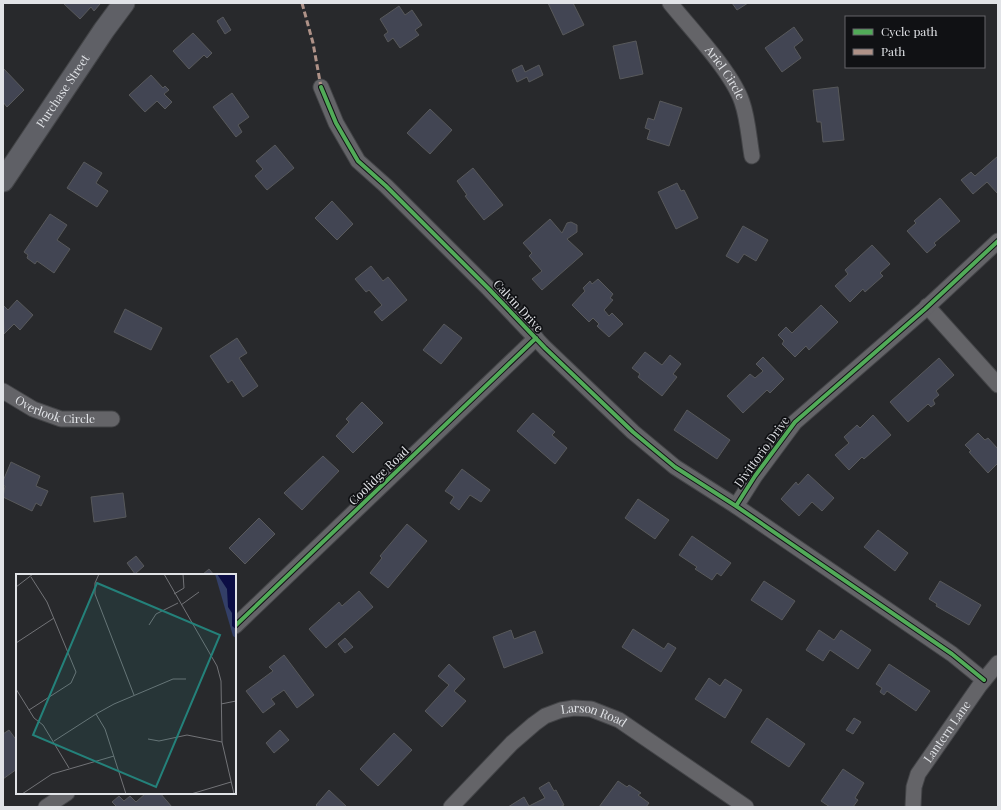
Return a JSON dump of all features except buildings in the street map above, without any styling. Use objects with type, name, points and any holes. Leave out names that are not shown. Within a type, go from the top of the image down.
[{"type":"main road","name":"Purchase Street","points":[[3,181],[104,30],[124,3]]},
{"type":"street","name":"Ariel Circle","points":[[670,3],[716,60],[737,90],[743,103],[752,156]]},
{"type":"street","name":"Calvin Drive","points":[[321,87],[336,123],[358,161],[386,186],[536,338],[645,442],[675,467],[736,506]]},
{"type":"street","name":"Divittorio Drive","points":[[984,680],[952,654],[736,506],[755,476],[795,422],[928,306],[998,241]]},
{"type":"street","points":[[928,306],[998,385]]},
{"type":"street","name":"Coolidge Road","points":[[236,625],[536,338]]},
{"type":"street","name":"Overlook Circle","points":[[3,391],[33,409],[61,419],[112,418]]},
{"type":"street","name":"Lantern Lane","points":[[913,807],[914,786],[918,774],[984,680],[998,663]]},
{"type":"street","name":"Larson Road","points":[[451,807],[512,743],[534,724],[545,716],[561,710],[574,708],[591,710],[618,720],[746,807]]},
{"type":"street","points":[[46,807],[66,794]]},
{"type":"marked path","points":[[302,3],[313,43],[321,87]]},
{"type":"cycle path","points":[[321,87],[336,123],[358,161],[386,186],[488,288],[545,348],[633,432],[675,467],[736,506]]},
{"type":"cycle path","points":[[984,680],[952,654],[736,506],[755,476],[795,422],[925,309],[998,241]]},
{"type":"cycle path","points":[[236,625],[536,338]]}]
